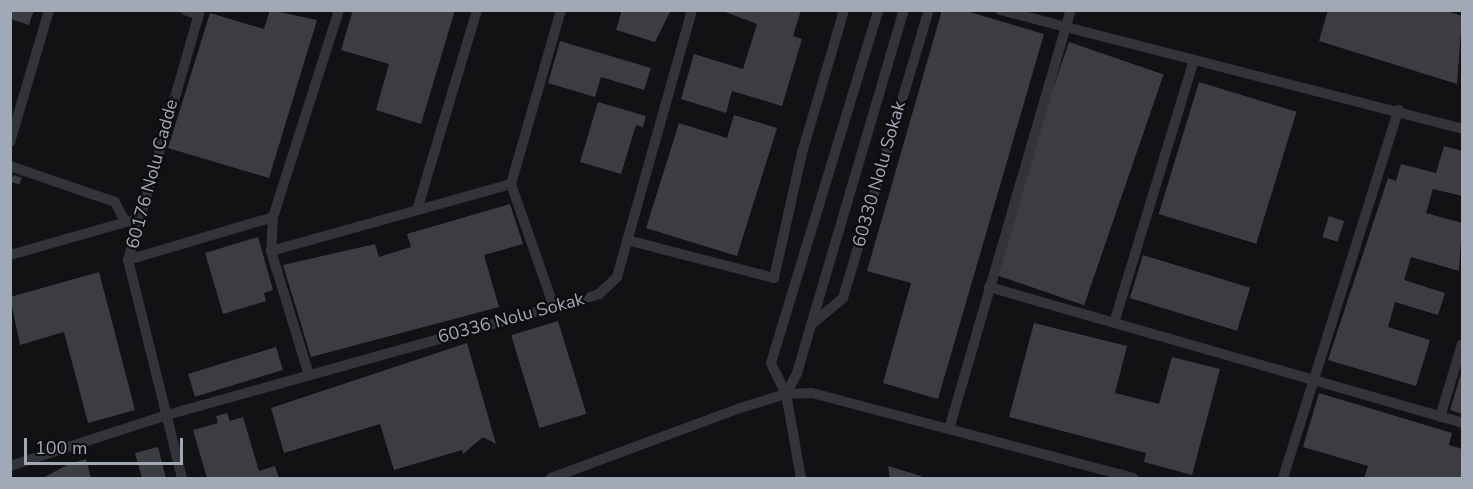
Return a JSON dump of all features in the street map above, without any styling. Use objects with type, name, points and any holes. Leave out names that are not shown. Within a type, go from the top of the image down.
[{"type":"street","points":[[10,142],[49,10]]},
{"type":"street","points":[[185,10],[199,13]]},
{"type":"street","points":[[309,375],[271,251],[273,218],[339,10]]},
{"type":"street","points":[[417,210],[477,10]]},
{"type":"street","points":[[554,307],[511,184],[561,10]]},
{"type":"street","name":"60336 Nolu Sokak","points":[[10,466],[167,415],[599,294],[616,277],[692,10]]},
{"type":"street","points":[[627,240],[774,279],[802,153],[844,10]]},
{"type":"street","points":[[801,478],[786,394],[771,363],[878,10]]},
{"type":"street","points":[[786,394],[811,325],[904,10]]},
{"type":"street","name":"60330 Nolu Sokak","points":[[811,325],[843,297],[929,10]]},
{"type":"street","points":[[1000,10],[1064,29],[1398,110],[1462,129]]},
{"type":"street","points":[[949,429],[1071,10]]},
{"type":"street","name":"60176 Nolu Cadde","points":[[182,478],[129,260],[199,13]]},
{"type":"street","points":[[1114,323],[1194,60]]},
{"type":"street","points":[[1283,478],[1398,110]]},
{"type":"street","points":[[10,166],[115,202],[125,222]]},
{"type":"street","points":[[271,251],[511,184]]},
{"type":"street","points":[[10,255],[143,217]]},
{"type":"street","points":[[129,260],[273,218]]},
{"type":"street","points":[[989,287],[1462,423]]},
{"type":"street","points":[[1440,417],[1462,344]]},
{"type":"street","points":[[551,478],[786,394],[812,393],[949,429],[1101,474],[1134,478]]},
{"type":"building","points":[[10,10],[34,10],[29,25],[10,19]]},
{"type":"building","points":[[270,10],[317,20],[269,178],[168,148],[210,13],[264,29]]},
{"type":"building","points":[[353,10],[455,10],[421,124],[376,110],[389,64],[341,50]]},
{"type":"building","points":[[622,10],[671,10],[655,42],[616,30]]},
{"type":"building","points":[[720,10],[801,10],[793,36],[802,39],[782,106],[732,91],[726,113],[681,99],[694,54],[743,69],[757,24]]},
{"type":"building","points":[[942,10],[963,10],[1044,34],[938,399],[883,383],[911,283],[867,271]]},
{"type":"building","points":[[1328,10],[1443,10],[1462,16],[1457,84],[1319,41]]},
{"type":"building","points":[[560,41],[651,68],[644,90],[601,77],[595,97],[548,83]]},
{"type":"building","points":[[1069,42],[1164,75],[1084,305],[990,273]]},
{"type":"building","points":[[1199,82],[1297,112],[1256,244],[1159,214]]},
{"type":"building","points":[[598,102],[646,116],[643,127],[636,125],[621,174],[580,162]]},
{"type":"building","points":[[734,115],[777,128],[737,256],[646,228],[679,123],[727,138]]},
{"type":"building","points":[[1444,146],[1462,151],[1462,196],[1433,189],[1426,213],[1462,223],[1459,271],[1411,257],[1404,280],[1445,293],[1438,315],[1395,302],[1388,327],[1430,340],[1416,386],[1328,360],[1388,178],[1396,181],[1401,164],[1436,173]]},
{"type":"building","points":[[13,175],[22,178],[19,184],[11,182]]},
{"type":"building","points":[[510,204],[523,244],[484,255],[499,307],[311,357],[283,265],[375,244],[379,257],[411,247],[407,234]]},
{"type":"building","points":[[1329,216],[1344,221],[1337,242],[1322,237]]},
{"type":"building","points":[[258,237],[273,290],[264,293],[266,301],[223,314],[205,253]]},
{"type":"building","points":[[1143,255],[1250,288],[1237,331],[1130,298]]},
{"type":"building","points":[[99,272],[135,410],[88,423],[64,332],[20,345],[10,297]]},
{"type":"building","points":[[558,321],[586,414],[540,428],[511,335]]},
{"type":"building","points":[[1034,323],[1127,346],[1115,393],[1159,404],[1172,357],[1220,369],[1192,475],[1144,462],[1146,453],[1009,417]]},
{"type":"building","points":[[467,343],[496,444],[483,437],[463,454],[462,450],[394,470],[380,424],[284,453],[271,408]]},
{"type":"building","points":[[276,347],[283,370],[195,397],[188,374]]},
{"type":"building","points":[[1462,370],[1462,414],[1450,410]]},
{"type":"building","points":[[1319,393],[1452,433],[1449,445],[1462,449],[1462,478],[1364,478],[1368,466],[1303,447]]},
{"type":"building","points":[[227,413],[230,421],[243,417],[259,471],[275,466],[279,478],[207,478],[193,430],[218,423],[216,416]]},
{"type":"building","points":[[158,447],[166,478],[142,478],[135,453]]},
{"type":"building","points":[[86,459],[91,478],[43,478],[69,464]]},
{"type":"building","points":[[888,466],[921,476],[921,478],[890,478]]}]
